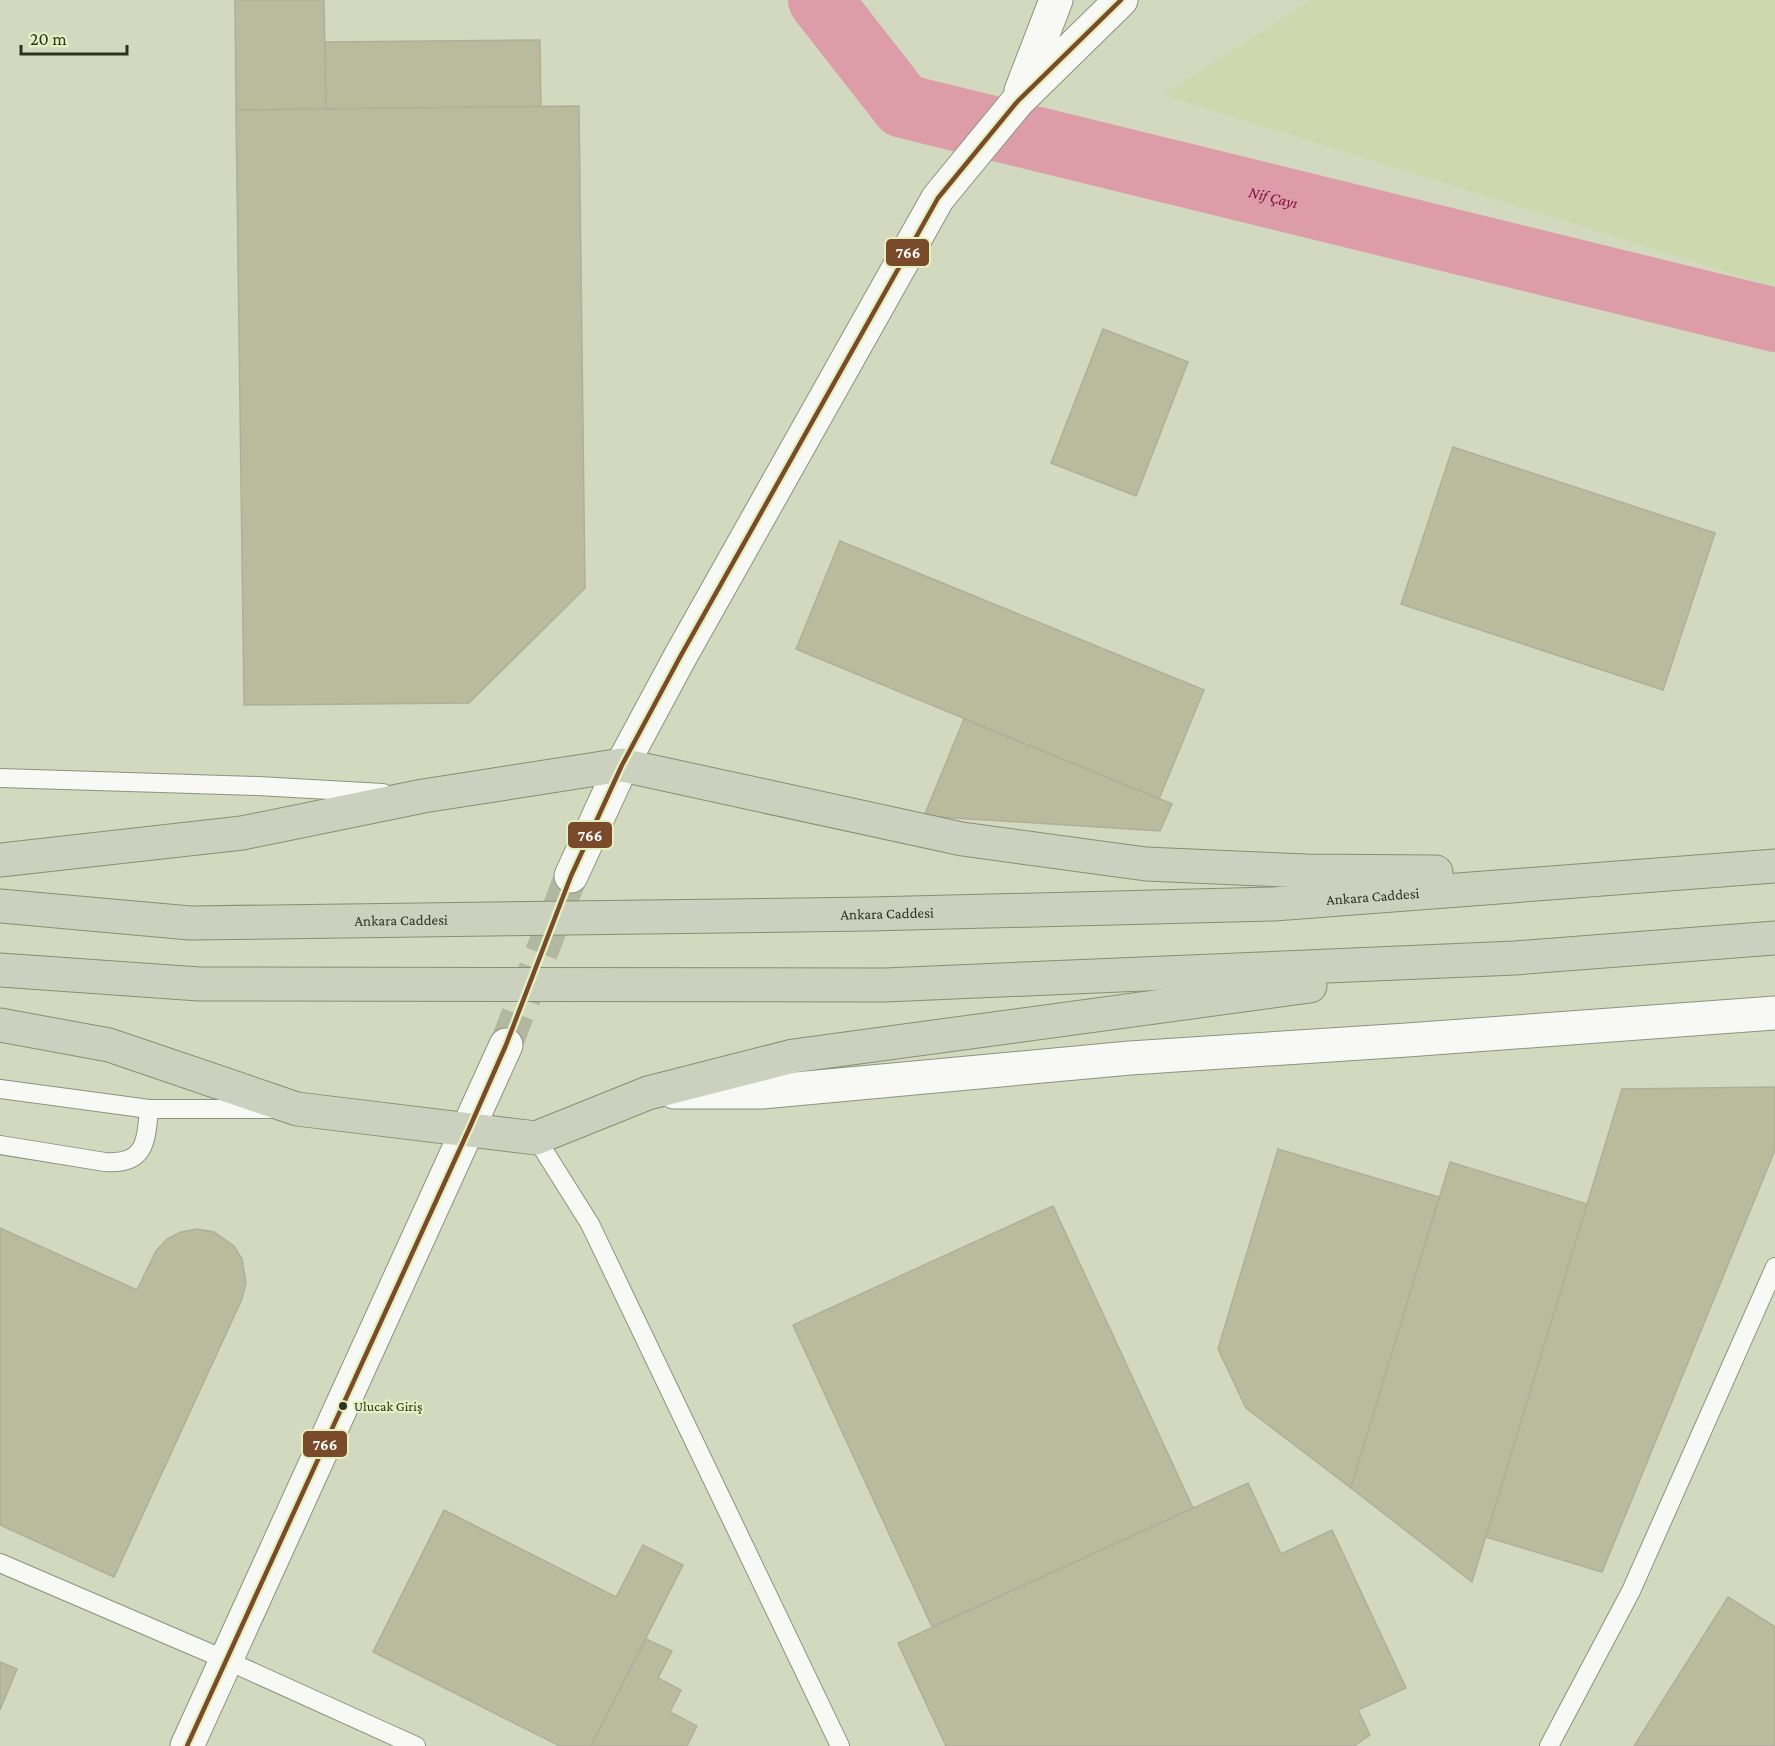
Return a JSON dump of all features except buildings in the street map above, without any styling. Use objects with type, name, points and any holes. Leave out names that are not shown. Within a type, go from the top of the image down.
[{"type":"highway","points":[[0,860],[242,833],[423,796],[622,765],[962,839],[1146,864],[1306,871],[1675,874]]},
{"type":"highway","name":"Ankara Caddesi","points":[[0,906],[190,923],[870,914],[1274,904],[1775,866]]},
{"type":"highway","points":[[0,970],[199,984],[885,985],[1515,958],[1775,938]]},
{"type":"highway","points":[[0,1025],[109,1045],[297,1109],[536,1138],[648,1093],[793,1056],[1515,958]]},
{"type":"street","points":[[1017,102],[1056,0]]},
{"type":"street","points":[[571,876],[622,765],[680,657],[938,198],[1017,102],[1121,0]]},
{"type":"street","points":[[648,1093],[762,1092],[1130,1058],[1775,1013]]},
{"type":"street","points":[[187,1746],[506,1045]]},
{"type":"lane","points":[[0,778],[258,786],[423,796]]},
{"type":"lane","points":[[0,1089],[149,1109],[297,1109]]},
{"type":"lane","points":[[0,1145],[105,1162],[126,1161],[146,1142],[149,1109]]},
{"type":"lane","points":[[536,1138],[590,1224],[840,1746]]},
{"type":"lane","points":[[1549,1746],[1631,1591],[1775,1268]]},
{"type":"lane","points":[[0,1563],[226,1660],[416,1746]]},
{"type":"shaded area","points":[[1311,0],[1775,0],[1775,287],[1163,95]]},
{"type":"waterway","name":"Nif Çayı","points":[[820,0],[903,106],[1775,320]]},
{"type":"tunnel","points":[[506,1045],[571,876]]},
{"type":"transit line","name":"766","points":[[187,1746],[469,1129],[506,1045],[571,876],[622,765],[680,657],[938,198],[1017,102],[1121,0]]},
{"type":"place","name":"Ulucak Giriş","points":[[343,1406]]}]
